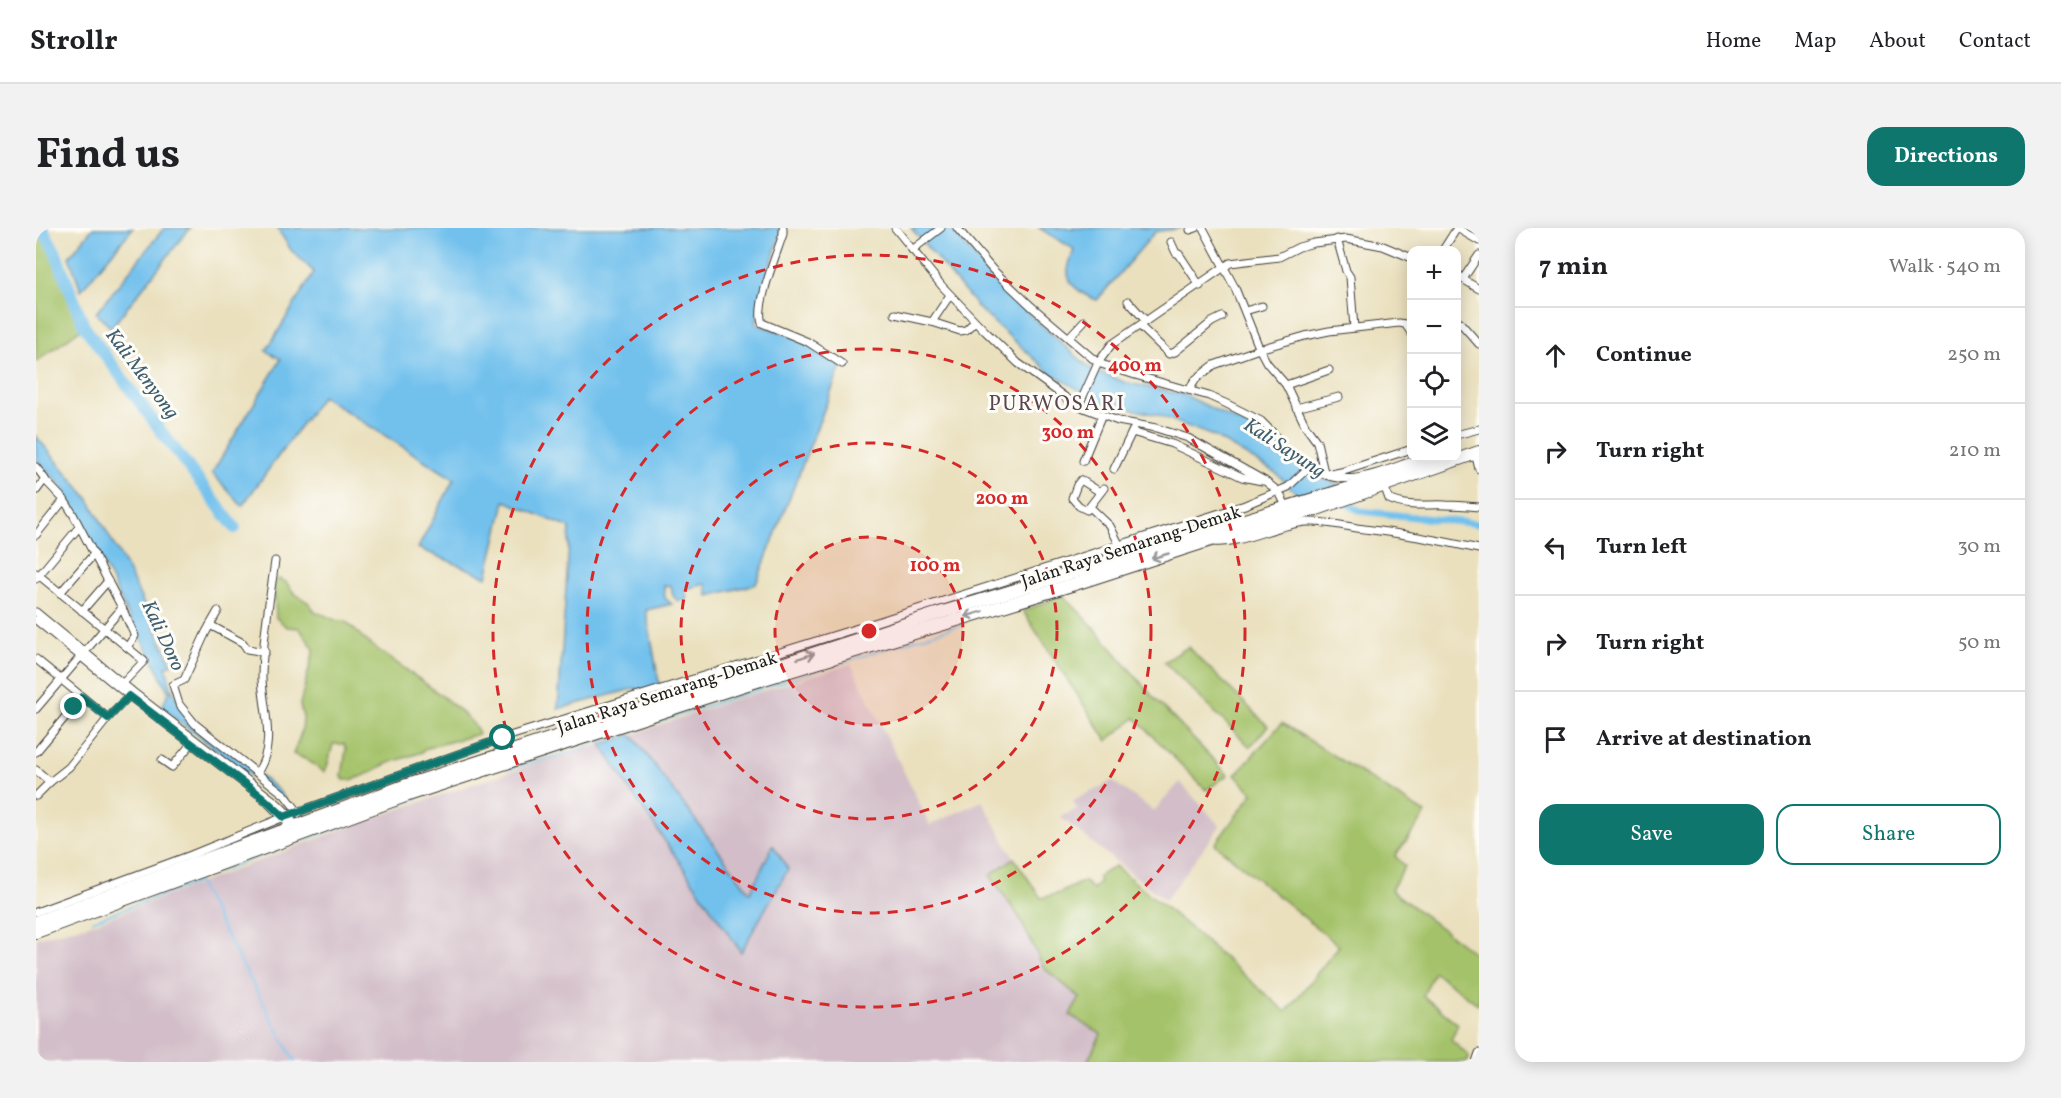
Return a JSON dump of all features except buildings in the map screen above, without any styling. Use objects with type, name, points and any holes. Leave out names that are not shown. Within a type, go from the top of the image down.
[{"type":"highway","points":[[1461,451],[1478,449]]},
{"type":"highway","points":[[1313,505],[1359,489],[1384,485],[1478,449]]},
{"type":"highway","points":[[1359,489],[1401,461],[1407,460]]},
{"type":"highway","name":"Jalan Raya Semarang-Demak","points":[[36,932],[293,823],[408,795],[668,710],[935,621],[1123,550],[1286,506],[1313,505]]},
{"type":"highway","name":"Jalan Raya Semarang-Demak","points":[[36,922],[293,823],[407,785],[935,621],[1205,542],[1313,505]]},
{"type":"street","points":[[783,228],[766,284],[760,314],[762,323],[808,342],[842,364]]},
{"type":"street","points":[[895,228],[950,295],[1018,363],[1079,405],[1172,444],[1242,477],[1265,481]]},
{"type":"street","points":[[913,250],[941,228]]},
{"type":"street","points":[[957,228],[992,269],[1097,365],[1209,396],[1261,422],[1275,435],[1282,447],[1308,468],[1339,479],[1364,477],[1401,461],[1407,454]]},
{"type":"street","points":[[1203,228],[1245,310],[1259,349],[1267,363],[1286,385],[1306,427],[1319,446],[1325,474]]},
{"type":"street","points":[[1446,246],[1457,228],[1479,241]]},
{"type":"street","points":[[1079,405],[1097,365],[1111,345],[1200,286],[1224,267],[1240,261],[1279,257],[1299,248],[1346,238],[1383,246],[1407,256]]},
{"type":"street","points":[[1337,239],[1346,271],[1350,276],[1354,328]]},
{"type":"street","points":[[1171,242],[1200,286]]},
{"type":"street","points":[[1461,276],[1479,255]]},
{"type":"street","points":[[1461,278],[1479,290]]},
{"type":"street","points":[[932,322],[950,295]]},
{"type":"street","points":[[1128,302],[1169,354],[1222,317]]},
{"type":"street","points":[[1245,310],[1262,306]]},
{"type":"street","points":[[895,314],[963,332],[975,321]]},
{"type":"street","points":[[1069,337],[1084,321]]},
{"type":"street","points":[[1189,390],[1196,379],[1214,365],[1259,349],[1305,336],[1354,328],[1399,323],[1407,327]]},
{"type":"street","points":[[1461,324],[1479,344]]},
{"type":"street","points":[[1286,385],[1329,370]]},
{"type":"street","points":[[1296,408],[1339,397]]},
{"type":"street","points":[[1083,461],[1102,415]]},
{"type":"street","points":[[1134,429],[1156,428],[1188,438],[1265,481],[1279,492],[1286,506]]},
{"type":"street","points":[[1114,469],[1134,429]]},
{"type":"street","points":[[1461,434],[1479,429]]},
{"type":"street","points":[[1478,449],[1479,469]]},
{"type":"street","points":[[1325,474],[1407,460]]},
{"type":"street","points":[[36,467],[64,500],[122,608],[135,636],[127,647]]},
{"type":"street","points":[[36,912],[191,855],[293,823],[503,738],[1123,550],[1279,492],[1288,487],[1308,468]]},
{"type":"street","points":[[36,491],[45,480]]},
{"type":"street","points":[[1079,481],[1086,481],[1102,490],[1090,507],[1084,510],[1073,501],[1079,481]]},
{"type":"street","points":[[1384,485],[1389,499],[1398,502],[1479,507]]},
{"type":"street","points":[[36,535],[64,500]]},
{"type":"street","points":[[1090,507],[1107,522],[1123,550]]},
{"type":"street","points":[[1205,542],[1227,542],[1278,527],[1315,522],[1479,549]]},
{"type":"street","points":[[79,527],[37,576],[144,661],[123,683]]},
{"type":"street","points":[[60,594],[94,554]]},
{"type":"street","points":[[257,773],[267,750],[268,723],[262,677],[275,561]]},
{"type":"street","points":[[82,611],[108,581]]},
{"type":"street","points":[[36,709],[122,608]]},
{"type":"street","points":[[218,611],[184,680],[173,685],[179,704],[195,735],[293,823]]},
{"type":"street","points":[[36,612],[158,715],[195,735],[242,768],[278,803],[293,823]]},
{"type":"street","points":[[36,620],[123,683],[131,694]]},
{"type":"street","points":[[210,626],[243,643],[247,649],[265,652]]},
{"type":"street","points":[[37,662],[108,718]]},
{"type":"street","points":[[36,796],[69,767],[108,718],[131,694]]},
{"type":"street","points":[[36,752],[82,697]]},
{"type":"street","points":[[195,735],[242,768],[257,773],[285,795],[293,823]]},
{"type":"street","points":[[162,760],[172,767],[195,735]]},
{"type":"street","points":[[503,738],[512,751]]},
{"type":"street","points":[[36,770],[50,782]]},
{"type":"street","points":[[1476,1062],[1479,1053]]},
{"type":"shaded area","points":[[851,664],[930,825],[982,801],[1014,858],[991,875],[1019,917],[1044,968],[1080,999],[1070,1015],[1101,1034],[1087,1062],[36,1062],[36,938],[92,924],[367,820],[539,762],[601,744],[740,952],[750,894],[630,735],[729,701]]},
{"type":"shaded area","points":[[1112,781],[1154,811],[1180,782],[1220,826],[1165,900],[1060,817],[1077,809],[1073,801]]},
{"type":"green space","points":[[36,228],[50,251],[81,329],[36,362]]},
{"type":"green space","points":[[278,579],[286,582],[294,593],[309,603],[316,613],[337,621],[345,621],[369,643],[448,701],[474,725],[479,734],[427,748],[362,777],[350,780],[344,780],[342,777],[346,749],[344,744],[333,744],[324,772],[307,760],[293,754],[302,728],[303,717],[300,704],[314,649],[299,628],[287,627],[276,618],[274,583]]},
{"type":"green space","points":[[1063,595],[1154,698],[1228,775],[1206,790],[1135,718],[1107,741],[1023,611]]},
{"type":"green space","points":[[1188,647],[1268,726],[1250,747],[1164,662]]},
{"type":"green space","points":[[1282,723],[1426,814],[1395,856],[1405,866],[1391,890],[1479,957],[1479,1005],[1434,972],[1423,996],[1458,1024],[1451,1040],[1469,1056],[1468,1062],[1087,1062],[1101,1034],[1070,1015],[1080,998],[1044,968],[1019,917],[990,875],[1014,858],[1041,898],[1060,893],[1084,881],[1093,890],[1100,881],[1098,877],[1115,866],[1286,1012],[1339,946],[1215,844],[1253,793],[1235,775]]},
{"type":"water","points":[[93,228],[133,228],[81,290],[69,257]]},
{"type":"water","points":[[164,228],[190,228],[111,328],[96,313]]},
{"type":"water","points":[[277,228],[780,228],[781,232],[764,286],[756,324],[787,334],[814,347],[841,366],[756,584],[708,596],[706,584],[685,589],[687,600],[678,601],[673,596],[671,585],[664,586],[665,598],[672,604],[646,610],[660,688],[638,694],[636,688],[558,709],[570,528],[505,501],[487,577],[418,548],[454,479],[322,396],[242,506],[212,473],[281,359],[266,351],[314,272],[291,250]]},
{"type":"water","points":[[911,228],[950,228],[1009,296],[1090,368],[1124,382],[1185,395],[1259,432],[1293,462],[1313,475],[1339,485],[1301,498],[1276,473],[1213,436],[1158,415],[1099,402],[1049,372],[980,310]]},
{"type":"water","points":[[1039,228],[1183,228],[1155,232],[1097,300],[1079,290],[1069,279],[1068,268],[1074,249]]},
{"type":"water","points":[[36,436],[88,498],[127,568],[172,664],[166,667],[172,689],[168,691],[64,489],[36,459]]},
{"type":"water","points":[[173,690],[180,708],[279,791],[293,810],[290,812],[284,803],[262,784],[161,708],[168,694]]},
{"type":"water","points":[[630,735],[750,893],[773,845],[788,869],[741,952],[601,744]]},
{"type":"waterway","name":"Kali Menyong","points":[[42,228],[55,251],[84,326],[235,528]]},
{"type":"waterway","name":"Kali Sayung","points":[[1341,500],[1360,511],[1479,524]]},
{"type":"waterway","points":[[1108,579],[1211,546]]},
{"type":"waterway","points":[[508,769],[582,749],[684,713],[963,624]]},
{"type":"waterway","points":[[92,921],[197,882],[200,878],[417,798]]},
{"type":"waterway","points":[[198,883],[295,1062]]},
{"type":"district","name":"PURWOSARI","points":[[1057,403]]},
{"type":"route","points":[[74,707],[82,697],[108,718],[129,696],[262,797],[284,817],[503,738]]},
{"type":"water label","name":"Kali Doro","points":[[164,635]]}]
